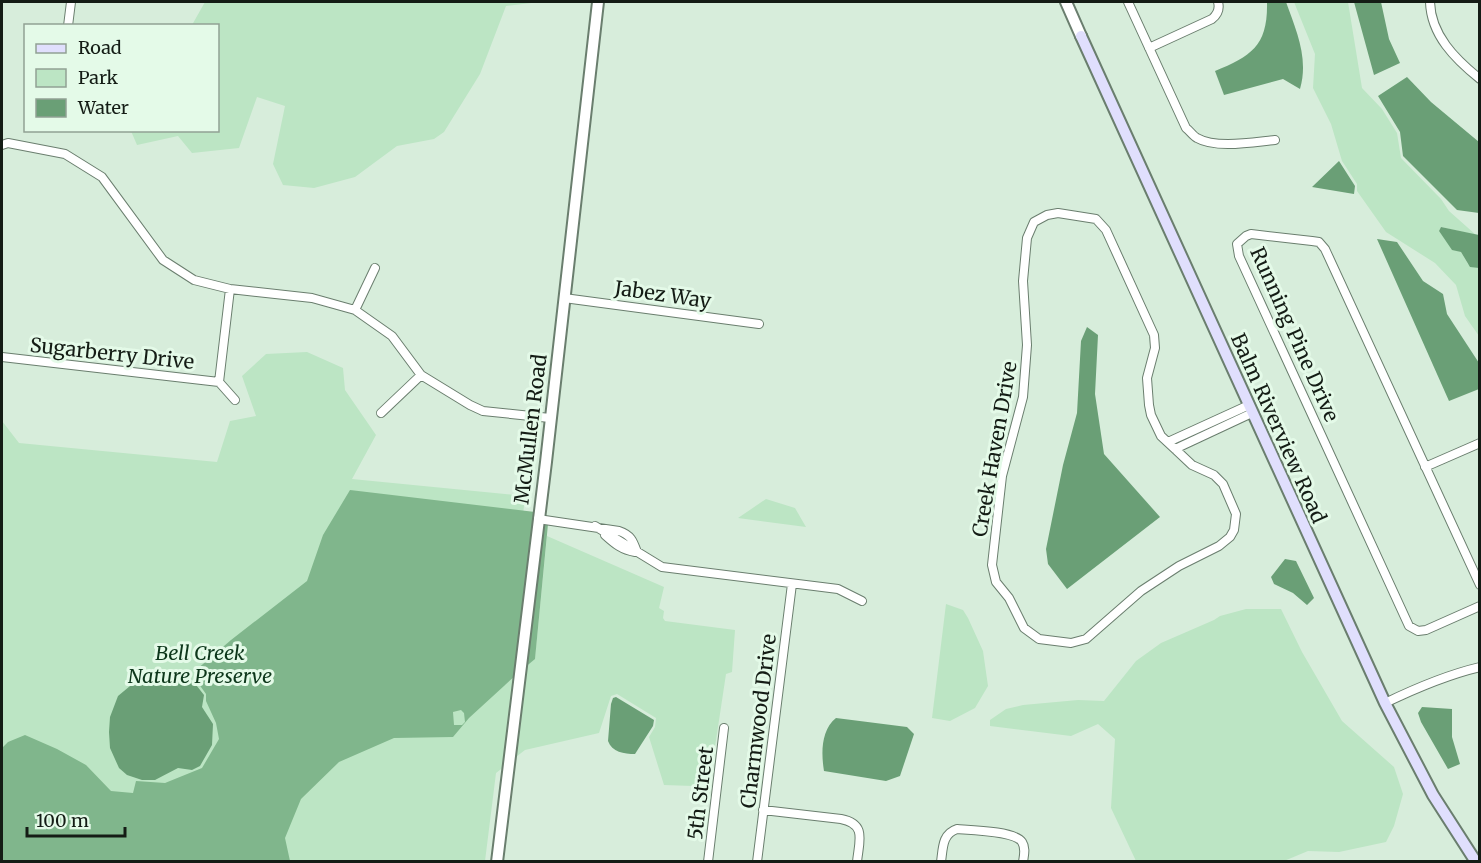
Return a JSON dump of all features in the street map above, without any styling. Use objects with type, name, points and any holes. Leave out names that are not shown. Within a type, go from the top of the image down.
[{"type":"main road","name":"Balm Riverview Road","points":[[1081,36],[1385,703],[1433,795],[1476,861]]},
{"type":"street","points":[[68,24],[71,2]]},
{"type":"street","name":"McMullen Road","points":[[497,861],[598,2]]},
{"type":"street","name":"Balm Riverview Road","points":[[1066,2],[1081,36]]},
{"type":"street","points":[[1128,2],[1186,128],[1197,138],[1223,143],[1275,140]]},
{"type":"street","points":[[1149,48],[1212,19],[1218,14],[1218,2]]},
{"type":"street","points":[[1430,2],[1440,37],[1452,53],[1479,79]]},
{"type":"street","points":[[2,145],[8,142],[60,153],[102,177],[163,260],[194,280],[230,289],[312,298],[355,310],[392,336],[421,375],[483,411],[550,418]]},
{"type":"street","name":"Creek Haven Drive","points":[[1058,213],[1087,216],[1096,219],[1106,230],[1154,335],[1155,348],[1147,378],[1149,405],[1156,426],[1175,449],[1192,465],[1214,475],[1223,484],[1236,514],[1234,530],[1230,537],[1219,546],[1179,566],[1141,591],[1086,639],[1071,643],[1039,639],[1029,633],[1024,628],[1009,598],[996,582],[992,565],[1002,476],[1023,398],[1027,345],[1023,281],[1027,238],[1030,229],[1040,218],[1058,213]]},
{"type":"street","name":"Running Pine Drive","points":[[1479,585],[1325,249],[1319,242],[1312,241],[1251,234],[1240,239],[1237,244],[1239,256],[1409,626],[1418,632],[1426,630],[1479,606]]},
{"type":"street","points":[[355,310],[375,268]]},
{"type":"street","points":[[230,289],[219,382],[235,400]]},
{"type":"street","name":"Jabez Way","points":[[564,298],[759,324]]},
{"type":"street","name":"Sugarberry Drive","points":[[2,357],[219,382]]},
{"type":"street","points":[[381,413],[421,375]]},
{"type":"street","points":[[1168,442],[1250,409]]},
{"type":"street","points":[[1175,449],[1250,409]]},
{"type":"street","points":[[1425,467],[1479,443]]},
{"type":"street","points":[[538,519],[619,531],[629,535],[637,552]]},
{"type":"street","points":[[595,526],[615,545],[624,550],[637,552],[657,565],[669,569],[838,589],[862,601]]},
{"type":"street","name":"Charmwood Drive","points":[[757,861],[792,584]]},
{"type":"street","points":[[1385,703],[1422,685],[1479,667]]},
{"type":"street","name":"5th Street","points":[[708,861],[724,728]]},
{"type":"street","points":[[763,810],[854,822],[860,832],[857,861]]},
{"type":"street","points":[[941,861],[945,837],[957,829],[1017,837],[1025,849],[1023,861]]},
{"type":"green space","points":[[205,2],[540,2],[506,6],[480,74],[444,132],[434,139],[397,146],[355,177],[314,188],[283,185],[273,164],[285,106],[257,97],[239,148],[192,153],[178,136],[137,145],[131,132],[219,132],[219,24],[193,24]]},
{"type":"green space","points":[[1294,2],[1348,2],[1362,88],[1382,109],[1397,133],[1401,158],[1441,199],[1449,211],[1476,235],[1441,227],[1439,231],[1452,249],[1461,252],[1468,264],[1479,268],[1479,336],[1465,316],[1456,285],[1435,263],[1386,232],[1357,191],[1357,184],[1342,161],[1331,124],[1313,88],[1315,54]]},
{"type":"green space","name":"Bell Creek Nature Preserve","points":[[307,352],[343,368],[345,390],[376,435],[352,479],[525,496],[505,685],[516,675],[505,766],[496,773],[485,861],[2,861],[2,421],[19,443],[217,462],[230,421],[256,416],[242,376],[266,354]]},
{"type":"green space","points":[[766,499],[795,508],[806,527],[738,518]]},
{"type":"green space","points":[[547,536],[664,587],[659,608],[664,611],[665,621],[735,630],[732,672],[726,674],[710,780],[693,786],[664,785],[649,737],[655,727],[656,718],[617,694],[611,696],[599,733],[525,750],[512,760],[523,669],[535,658]]},
{"type":"green space","points":[[946,604],[963,610],[968,618],[983,651],[988,686],[975,708],[950,721],[932,718]]},
{"type":"green space","points":[[1246,609],[1281,609],[1302,652],[1342,721],[1394,767],[1403,794],[1394,826],[1386,842],[1339,852],[1308,851],[1284,861],[1136,861],[1111,808],[1115,739],[1098,724],[1071,736],[990,726],[990,720],[1006,709],[1023,705],[1078,700],[1104,701],[1136,661],[1161,643],[1220,616]]},
{"type":"shaded area","points":[[350,490],[535,512],[516,675],[469,718],[453,737],[394,738],[339,762],[301,799],[285,838],[290,861],[2,862],[2,748],[8,742],[25,735],[86,765],[111,791],[133,793],[136,781],[165,783],[202,768],[219,739],[216,723],[206,701],[206,694],[196,680],[196,670],[307,581],[323,535]],"holes":[[[461,710],[464,713],[465,722],[462,725],[454,725],[453,712]]]},
{"type":"shaded area","points":[[541,523],[548,524],[535,659],[523,669]]},
{"type":"water","points":[[1267,2],[1286,2],[1302,55],[1300,89],[1283,79],[1224,95],[1215,71],[1239,60],[1255,47],[1264,29]]},
{"type":"water","points":[[1354,2],[1381,2],[1389,39],[1400,63],[1374,75]]},
{"type":"water","points":[[1407,77],[1431,102],[1479,142],[1479,213],[1457,210],[1403,156],[1400,132],[1378,96]]},
{"type":"water","points":[[1339,161],[1355,186],[1354,194],[1312,187]]},
{"type":"water","points":[[1441,227],[1479,235],[1479,268],[1470,267],[1461,252],[1452,250],[1439,231]]},
{"type":"water","points":[[1377,239],[1397,242],[1423,281],[1443,294],[1447,314],[1479,363],[1479,389],[1449,401]]},
{"type":"water","points":[[1087,327],[1098,335],[1095,394],[1104,454],[1160,517],[1067,589],[1048,564],[1046,549],[1063,465],[1077,413],[1081,341]]},
{"type":"water","points":[[1285,559],[1296,561],[1314,598],[1307,605],[1293,593],[1274,584],[1271,577]]},
{"type":"water","points":[[156,674],[170,677],[189,676],[204,695],[202,707],[213,724],[212,745],[200,766],[192,770],[178,768],[155,780],[142,780],[127,775],[119,768],[110,748],[110,717],[118,696],[142,676]]},
{"type":"water","points":[[616,697],[654,720],[653,726],[635,754],[619,752],[612,748],[608,741],[611,704],[613,698]]},
{"type":"water","points":[[1422,707],[1452,709],[1452,737],[1460,764],[1448,769],[1421,722],[1418,713]]},
{"type":"water","points":[[836,718],[907,727],[914,734],[900,776],[886,781],[824,771],[822,757],[825,735]]}]
